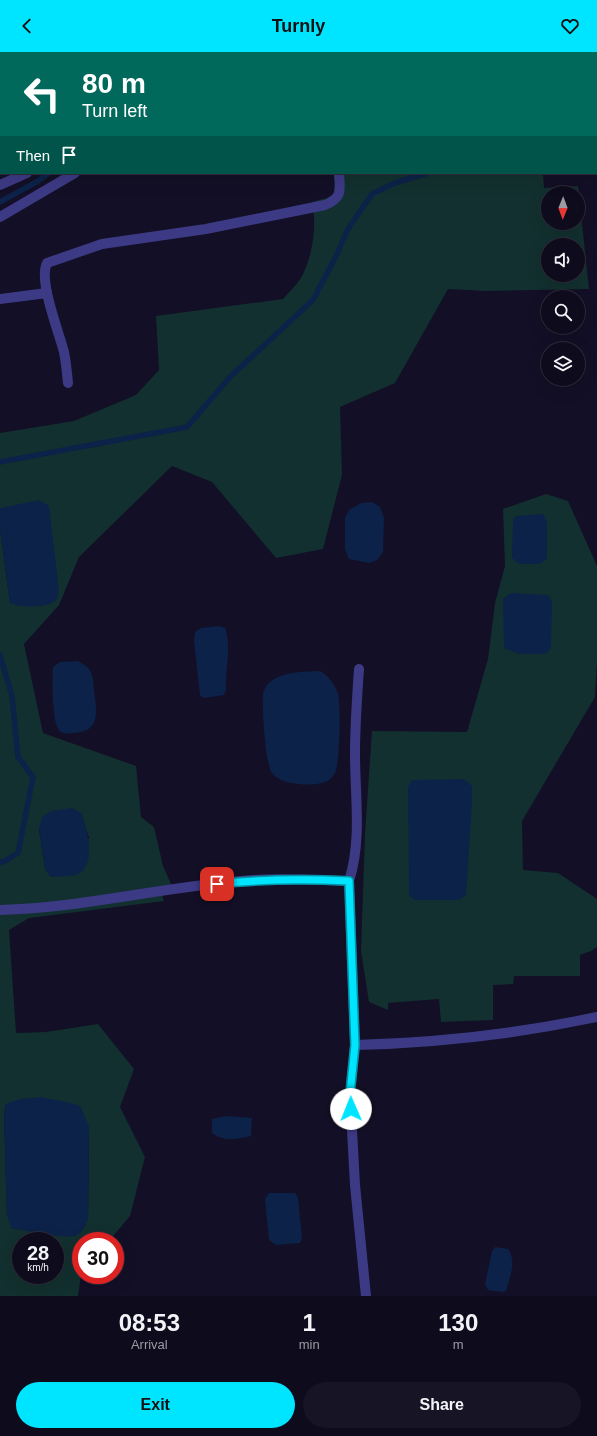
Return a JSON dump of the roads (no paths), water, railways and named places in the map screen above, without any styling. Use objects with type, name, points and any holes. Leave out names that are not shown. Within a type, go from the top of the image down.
[{"type":"street","points":[[0,186],[25,174]]},
{"type":"street","points":[[0,217],[73,174]]},
{"type":"street","points":[[68,383],[64,353],[47,293],[44,267],[46,262],[102,244],[206,229],[325,205],[334,201],[338,196],[340,186],[339,174]]},
{"type":"street","points":[[0,299],[47,293]]},
{"type":"street","points":[[359,669],[355,753],[357,824],[354,866],[349,881],[355,1045],[350,1094],[355,1185],[366,1296]]},
{"type":"street","points":[[0,910],[58,906],[254,880],[301,879],[349,881]]},
{"type":"street","points":[[355,1045],[377,1045],[483,1036],[597,1017]]},
{"type":"water","points":[[39,500],[49,506],[59,591],[58,596],[53,603],[47,605],[14,605],[10,603],[0,529],[0,509]]},
{"type":"water","points":[[372,502],[380,507],[384,518],[383,552],[377,560],[369,563],[349,559],[345,549],[345,518],[349,510],[361,503]]},
{"type":"water","points":[[543,514],[547,521],[547,559],[539,564],[519,564],[512,558],[513,520],[516,516]]},
{"type":"water","points":[[511,593],[548,595],[552,601],[551,648],[546,654],[519,654],[504,648],[503,599]]},
{"type":"water","points":[[220,626],[225,628],[228,643],[226,690],[224,695],[204,698],[200,695],[194,641],[195,632],[201,628]]},
{"type":"water","points":[[78,661],[87,667],[91,673],[96,713],[93,725],[89,729],[82,732],[69,734],[59,730],[55,718],[53,667],[60,662]]},
{"type":"water","points":[[320,671],[331,681],[338,694],[340,734],[337,767],[332,777],[325,782],[305,785],[286,782],[273,775],[270,767],[264,735],[263,695],[265,688],[275,678],[287,674]]},
{"type":"water","points":[[464,779],[472,786],[466,895],[459,900],[414,900],[409,894],[408,787],[412,780]]},
{"type":"water","points":[[72,808],[81,813],[86,828],[89,847],[87,864],[83,871],[76,875],[51,877],[45,869],[39,829],[42,817],[51,811]]},
{"type":"water","points":[[41,1097],[80,1106],[89,1127],[88,1220],[81,1232],[72,1232],[72,1236],[64,1236],[64,1232],[35,1232],[11,1228],[7,1214],[4,1115],[6,1104],[20,1099]]},
{"type":"water","points":[[226,1116],[252,1118],[251,1136],[226,1139],[212,1133],[212,1119]]},
{"type":"water","points":[[269,1193],[295,1193],[298,1198],[302,1238],[300,1243],[276,1245],[269,1240],[265,1199]]},
{"type":"water","points":[[495,1247],[508,1249],[512,1259],[512,1269],[506,1291],[502,1292],[488,1290],[485,1284],[492,1251]]},
{"type":"waterway","points":[[0,202],[48,174]]},
{"type":"waterway","points":[[0,462],[187,427],[231,376],[313,300],[348,229],[372,194],[395,183],[425,174]]},
{"type":"waterway","points":[[0,655],[12,696],[18,757],[33,777],[18,853],[3,862],[0,862]]}]
